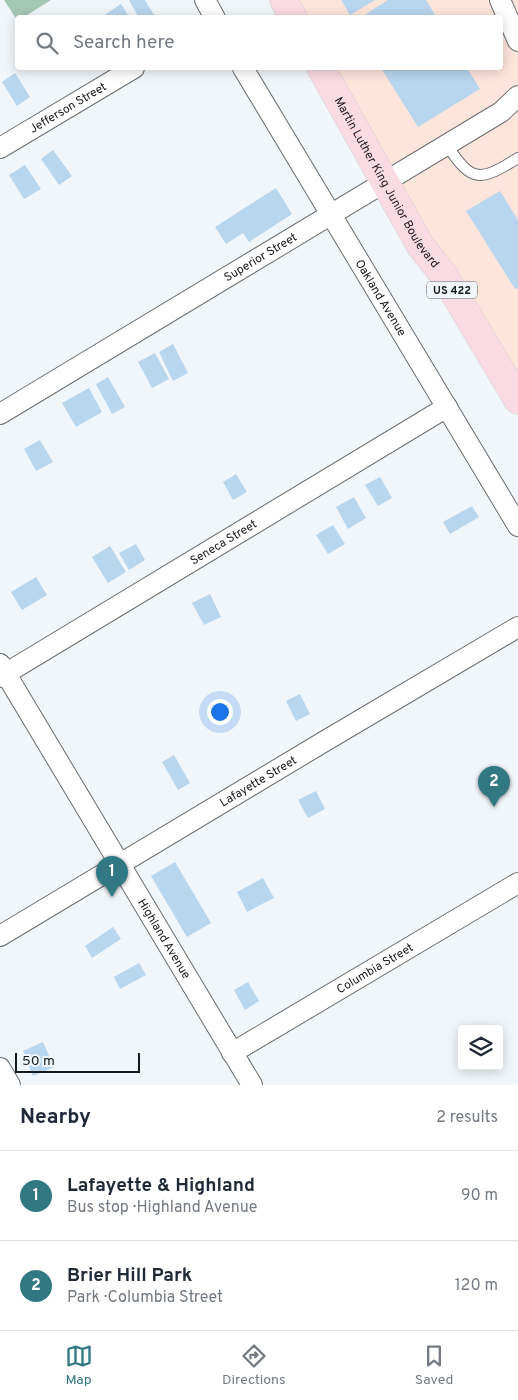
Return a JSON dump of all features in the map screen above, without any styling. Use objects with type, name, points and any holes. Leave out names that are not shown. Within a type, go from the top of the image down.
[{"type":"main road","points":[[284,0],[292,15]]},
{"type":"main road","name":"Martin Luther King Junior Boulevard","points":[[322,70],[420,245],[443,274],[518,400]]},
{"type":"street","points":[[500,0],[518,41]]},
{"type":"street","name":"Jefferson Street","points":[[0,148],[131,70]]},
{"type":"street","name":"Oakland Avenue","points":[[245,70],[518,526]]},
{"type":"street","name":"Superior Street","points":[[0,414],[502,112],[518,96]]},
{"type":"street","name":"Seneca Street","points":[[2,672],[447,407]]},
{"type":"street","name":"Lafayette Street","points":[[0,936],[518,627]]},
{"type":"street","name":"Highland Avenue","points":[[2,672],[252,1085]]},
{"type":"street","name":"Columbia Street","points":[[232,1054],[518,882]]},
{"type":"street","points":[[0,1068],[10,1085]]},
{"type":"lane","points":[[447,145],[463,167],[481,176],[490,174],[518,158]]},
{"type":"shaded area","points":[[284,0],[518,0],[518,400],[322,70],[503,70],[503,15],[292,15]]},
{"type":"green space","points":[[4,0],[51,0],[27,15],[15,15],[15,17]]},
{"type":"building","points":[[129,0],[145,0],[154,15],[137,15]]},
{"type":"building","points":[[341,0],[375,0],[350,15]]},
{"type":"building","points":[[388,0],[426,0],[435,15],[365,15]]},
{"type":"building","points":[[121,4],[128,15],[104,15]]},
{"type":"building","points":[[382,70],[468,70],[480,89],[418,127]]},
{"type":"building","points":[[15,73],[30,97],[17,106],[2,82]]},
{"type":"building","points":[[53,150],[72,176],[59,185],[41,159]]},
{"type":"building","points":[[25,165],[41,189],[24,199],[9,175]]},
{"type":"building","points":[[276,188],[292,214],[249,242],[243,233],[226,244],[215,227]]},
{"type":"building","points":[[500,191],[518,220],[518,288],[515,289],[466,211]]},
{"type":"building","points":[[173,344],[188,373],[173,381],[159,352]]},
{"type":"building","points":[[155,353],[169,379],[152,388],[138,362]]},
{"type":"building","points":[[108,377],[125,407],[112,414],[96,384]]},
{"type":"building","points":[[89,388],[102,412],[76,427],[62,403]]},
{"type":"building","points":[[40,440],[53,462],[36,471],[24,449]]},
{"type":"building","points":[[236,474],[247,492],[233,500],[223,482]]},
{"type":"building","points":[[380,477],[392,498],[378,506],[365,485]]},
{"type":"building","points":[[354,497],[366,518],[348,529],[336,507]]},
{"type":"building","points":[[472,506],[479,517],[450,534],[443,522]]},
{"type":"building","points":[[333,525],[345,544],[328,554],[316,535]]},
{"type":"building","points":[[136,544],[145,560],[129,570],[119,553]]},
{"type":"building","points":[[110,546],[126,572],[108,583],[92,557]]},
{"type":"building","points":[[36,577],[47,595],[22,610],[11,592]]},
{"type":"building","points":[[210,594],[221,617],[204,625],[192,603]]},
{"type":"building","points":[[300,694],[310,714],[296,721],[286,701]]},
{"type":"building","points":[[174,755],[190,783],[178,790],[162,762]]},
{"type":"building","points":[[316,791],[325,809],[308,818],[298,800]]},
{"type":"building","points":[[175,862],[211,923],[187,937],[151,876]]},
{"type":"building","points":[[263,878],[274,898],[247,912],[237,892]]},
{"type":"building","points":[[113,927],[121,939],[92,958],[85,946]]},
{"type":"building","points":[[139,963],[146,975],[120,989],[114,977]]},
{"type":"building","points":[[248,982],[259,1001],[245,1010],[234,990]]},
{"type":"building","points":[[43,1042],[54,1067],[33,1076],[23,1051]]},
{"type":"place","name":"Brier Hill Park","points":[[494,807]]},
{"type":"place","name":"Lafayette & Highland","points":[[112,897]]}]
